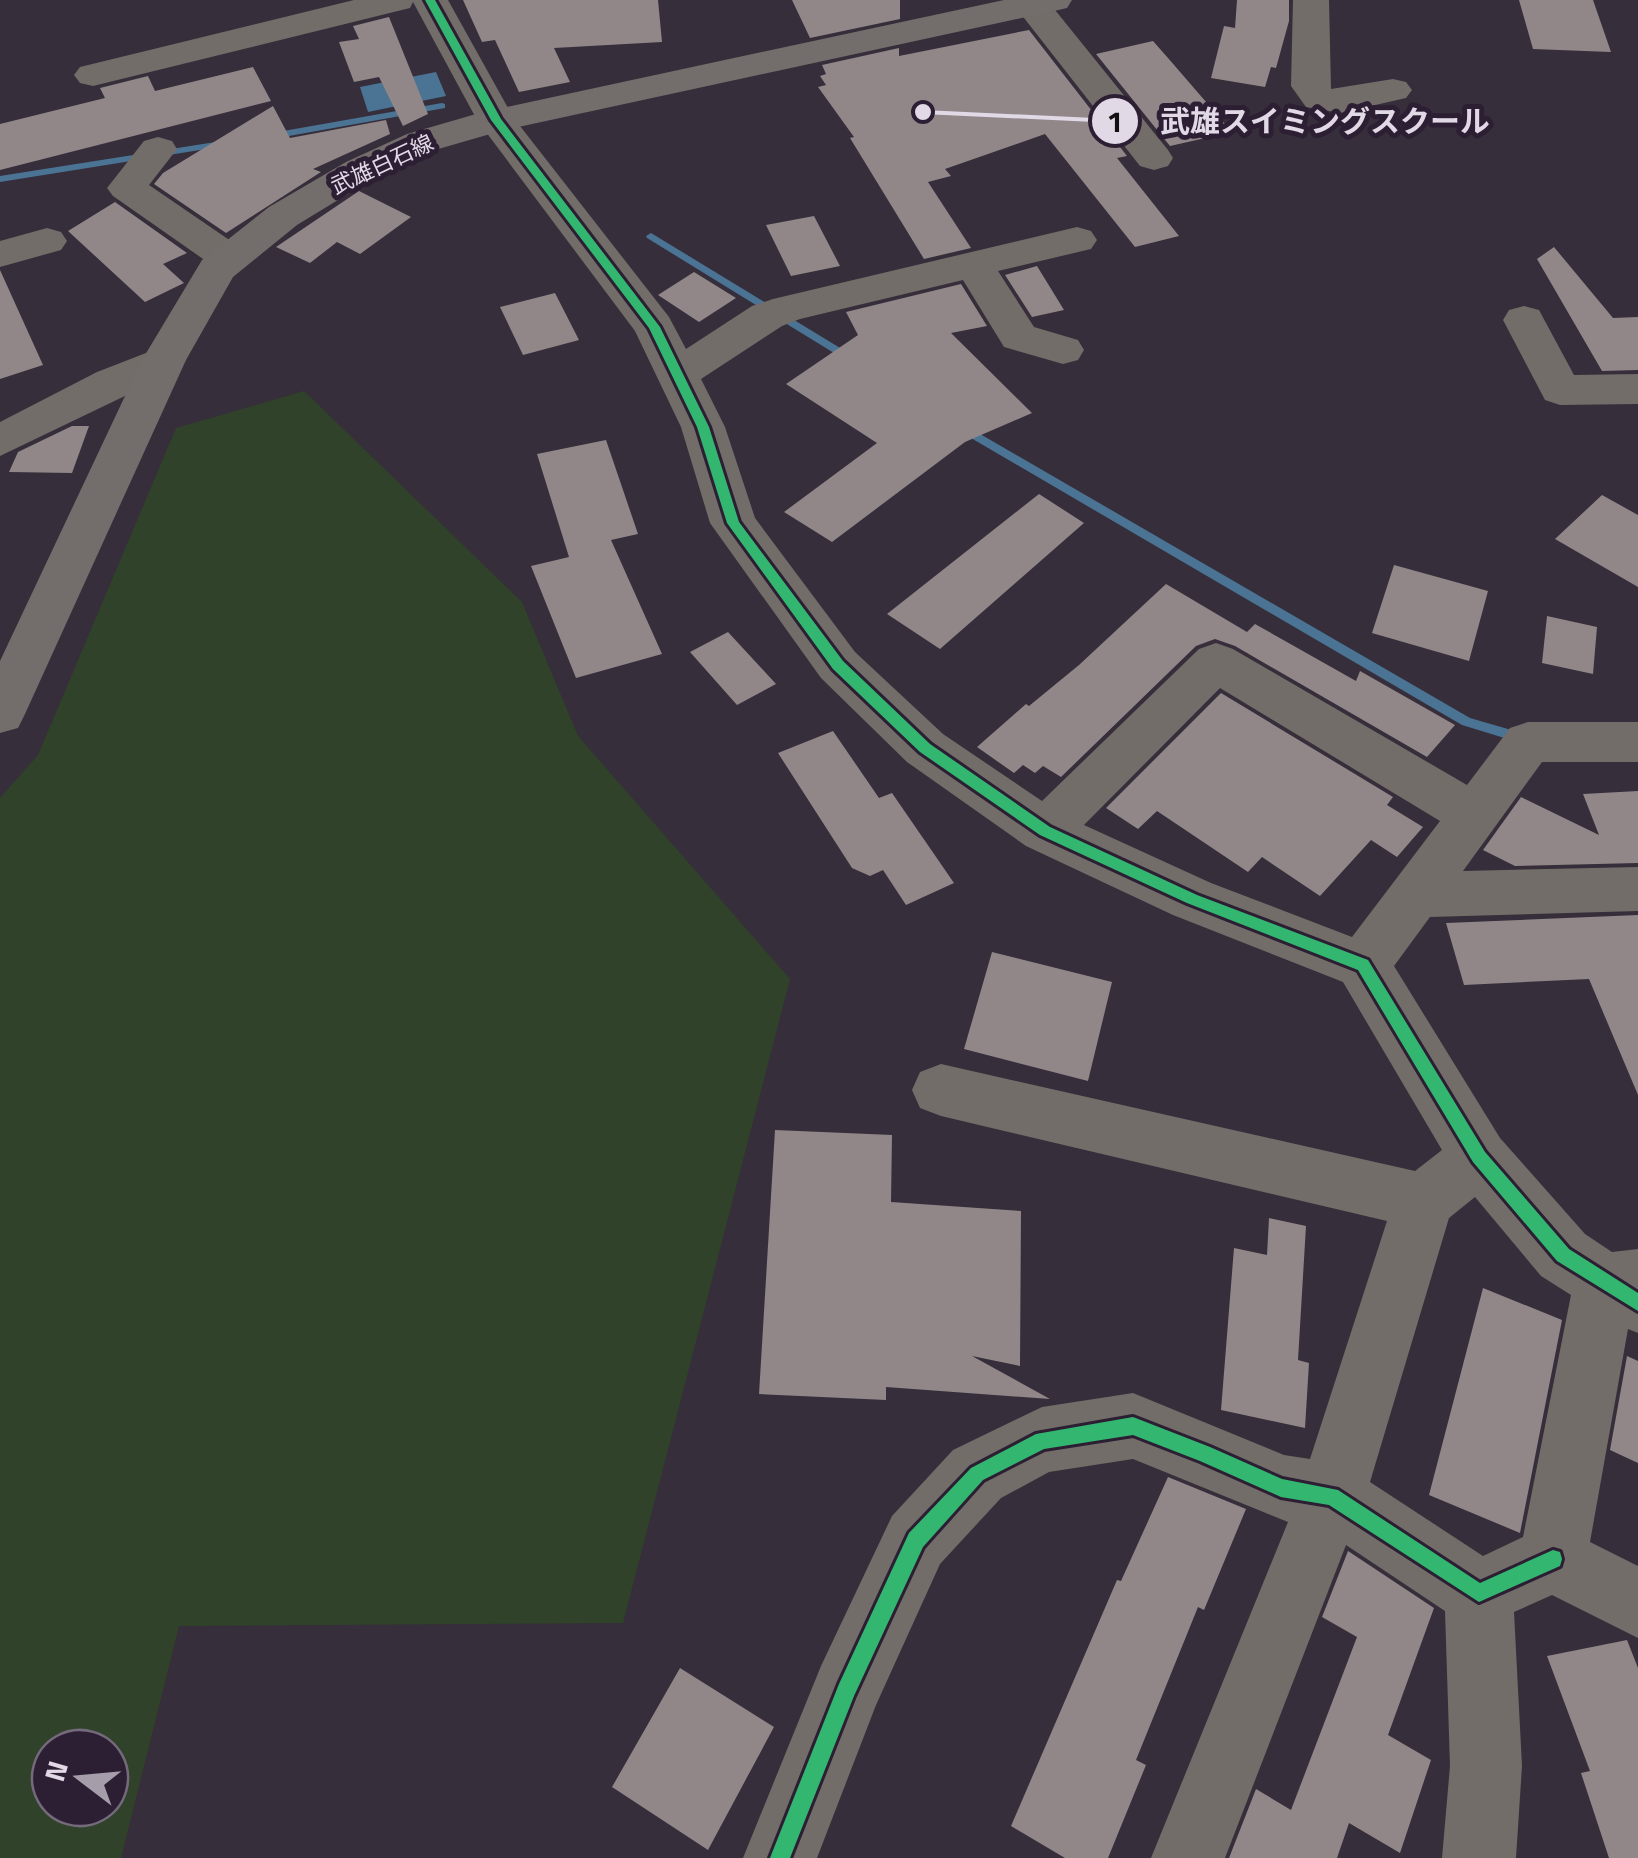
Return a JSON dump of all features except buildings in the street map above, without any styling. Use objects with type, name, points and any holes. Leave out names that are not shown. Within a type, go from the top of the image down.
[{"type":"main road","name":"武雄白石線","points":[[0,714],[164,360],[217,269],[283,216],[360,170],[421,142],[496,120],[1038,2]]},
{"type":"street","points":[[94,75],[398,0]]},
{"type":"street","points":[[430,0],[496,120],[654,327],[703,427],[734,523],[838,665],[926,748],[1045,831],[1192,898],[1363,965],[1480,1156],[1563,1256],[1627,1288],[1553,1559]]},
{"type":"street","points":[[1311,0],[1310,86],[1319,99],[1340,102],[1393,90]]},
{"type":"street","points":[[1038,2],[1154,158]]},
{"type":"street","points":[[151,156],[126,188],[230,258]]},
{"type":"street","points":[[677,375],[777,312],[1077,240]]},
{"type":"street","points":[[0,254],[47,241]]},
{"type":"street","points":[[974,264],[1019,337],[1062,350]]},
{"type":"street","points":[[1524,320],[1560,390],[1638,389]]},
{"type":"street","points":[[0,442],[112,382],[164,360]]},
{"type":"street","points":[[1045,831],[1216,662],[1474,815]]},
{"type":"street","points":[[1363,965],[1528,742],[1638,742]]},
{"type":"street","points":[[1415,895],[1638,889]]},
{"type":"street","points":[[941,1090],[1424,1201]]},
{"type":"street","points":[[1188,1858],[1332,1496],[1424,1201],[1480,1156]]},
{"type":"street","points":[[780,1858],[846,1691],[916,1540],[977,1474],[1042,1440],[1133,1426],[1281,1488],[1332,1496],[1478,1593]]},
{"type":"street","points":[[1478,1593],[1553,1559]]},
{"type":"street","points":[[1553,1559],[1638,1603]]},
{"type":"street","points":[[1478,1593],[1486,1766],[1479,1858]]},
{"type":"green space","points":[[304,391],[522,602],[578,736],[790,979],[623,1623],[179,1626],[130,1822],[130,1728],[30,1728],[30,1828],[128,1828],[121,1858],[0,1858],[0,798],[38,755],[176,428]]},
{"type":"water","points":[[436,72],[446,96],[368,112],[360,87]]},
{"type":"waterway","points":[[272,136],[442,106]]},
{"type":"waterway","points":[[0,179],[222,144]]},
{"type":"waterway","points":[[651,236],[851,359]]},
{"type":"waterway","points":[[963,428],[1466,722],[1524,739]]},
{"type":"cycle path","points":[[430,0],[496,120],[654,327],[703,427],[733,523],[838,665],[925,748],[1045,831],[1192,899],[1363,965],[1479,1157],[1563,1255],[1638,1303]]},
{"type":"cycle path","points":[[780,1858],[846,1691],[916,1540],[977,1474],[1042,1440],[1133,1426],[1281,1488],[1332,1496],[1479,1593],[1553,1559]]},
{"type":"place","name":"武雄スイミングスクール","points":[[923,112]]}]
